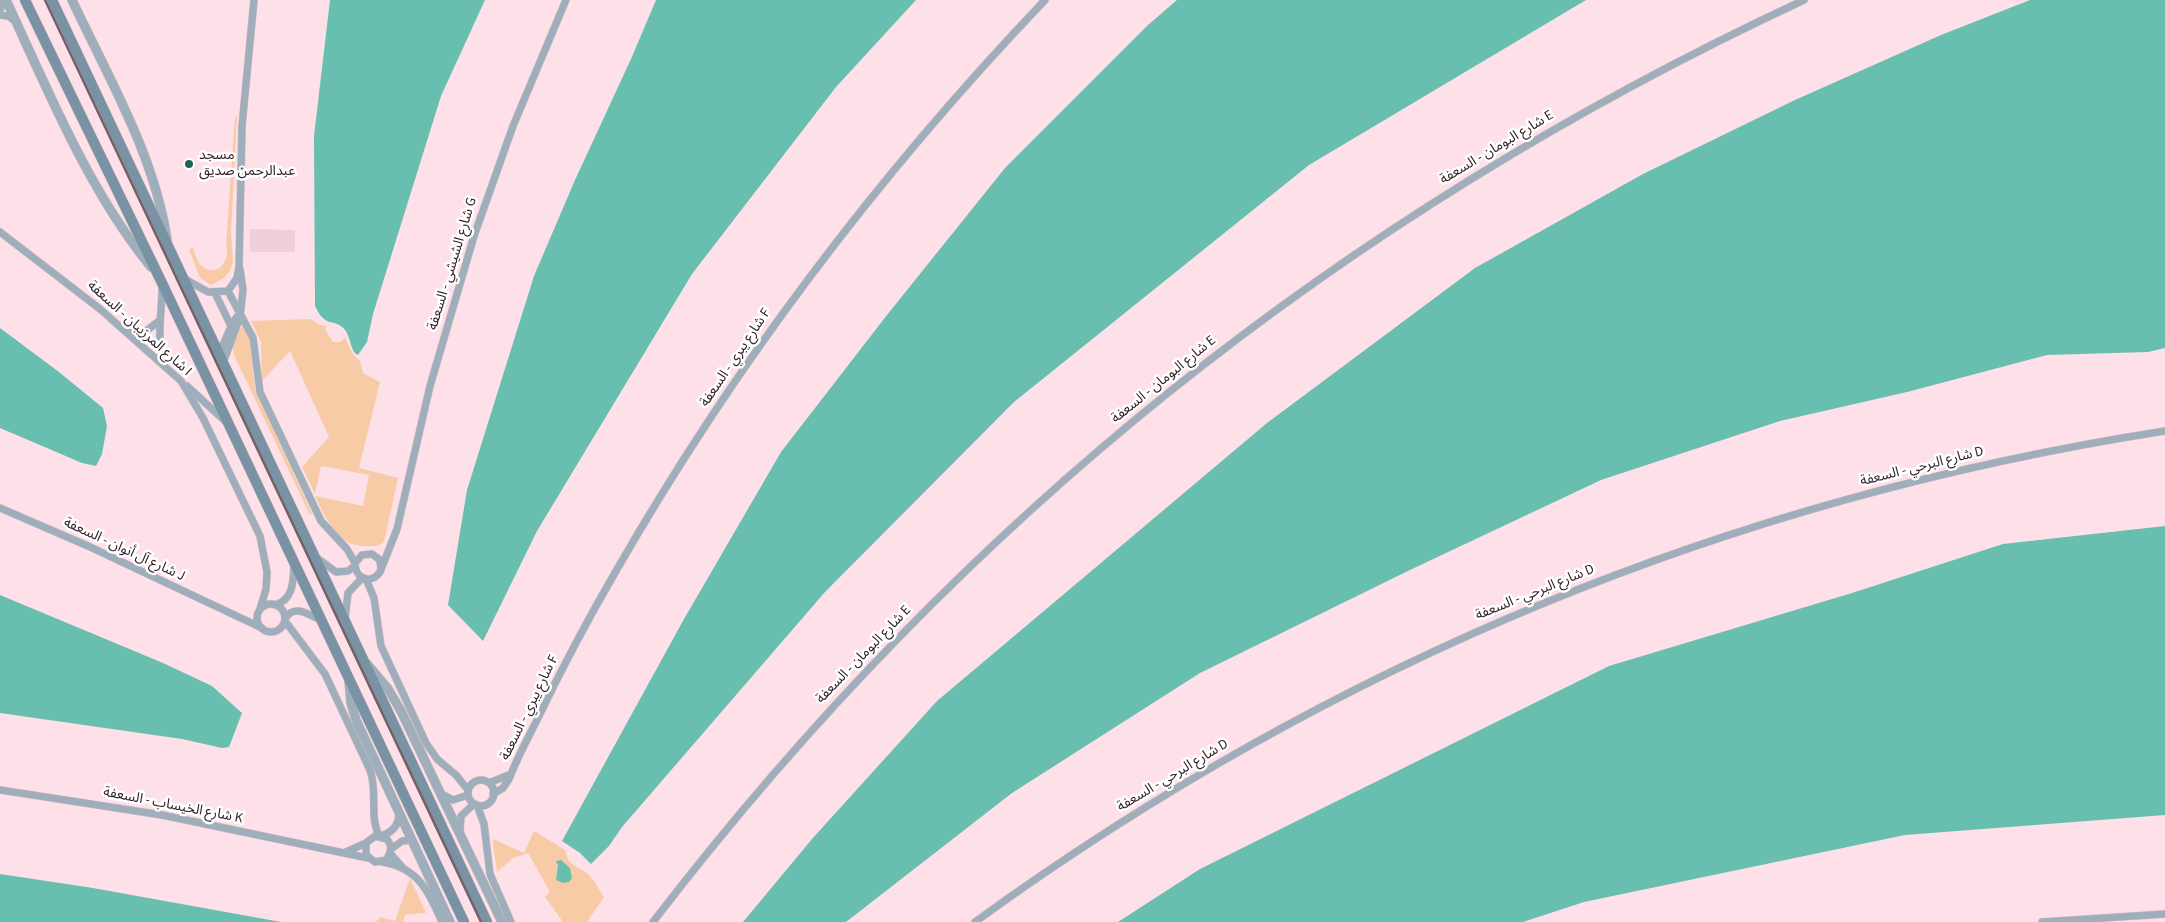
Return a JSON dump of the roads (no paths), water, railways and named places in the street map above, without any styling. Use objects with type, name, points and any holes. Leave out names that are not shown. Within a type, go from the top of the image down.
[{"type":"main road","points":[[24,0],[278,527],[294,565],[464,922]]},
{"type":"main road","points":[[52,0],[487,922]]},
{"type":"street","points":[[0,10],[5,0]]},
{"type":"street","points":[[5,0],[95,185],[123,229],[160,280],[159,339],[164,365]]},
{"type":"street","points":[[72,0],[147,161],[162,210],[168,246]]},
{"type":"street","points":[[221,358],[239,323],[241,313],[243,290],[239,267],[242,126],[254,0]]},
{"type":"street","name":"شارع الشيشي - السعفة G","points":[[374,598],[380,572],[397,529],[435,367],[474,236],[513,126],[566,0]]},
{"type":"street","name":"شارع يبري - السعفة F","points":[[493,794],[506,784],[555,684],[606,588],[666,487],[750,358],[813,270],[864,206],[964,88],[1045,0]]},
{"type":"street","name":"شارع البومان - السعفة E","points":[[653,922],[771,776],[897,638],[1031,508],[1173,387],[1330,270],[1479,173],[1641,80],[1804,0]]},
{"type":"street","points":[[0,15],[8,16],[16,22]]},
{"type":"street","name":"شارع المرزيبان - السعفة I","points":[[0,232],[72,286],[128,332],[181,380],[203,418],[260,536],[266,563],[267,584],[270,597],[275,604]]},
{"type":"street","points":[[184,278],[201,289],[215,293],[228,291],[234,282],[239,267]]},
{"type":"street","points":[[228,291],[250,330],[255,345],[257,381],[260,392],[321,521],[351,554],[357,573],[364,579],[374,598],[379,637],[384,655],[429,748],[437,759],[451,771],[476,804],[485,831],[490,874],[511,922]]},
{"type":"street","points":[[215,293],[232,326]]},
{"type":"street","points":[[221,358],[232,326],[241,313]]},
{"type":"street","points":[[128,332],[146,331],[159,321]]},
{"type":"street","points":[[181,380],[227,424]]},
{"type":"street","name":"شارع البرحي - السعفة D","points":[[975,922],[1097,837],[1232,754],[1372,680],[1468,634],[1557,596],[1714,539],[1866,493],[2012,458],[2165,431]]},
{"type":"street","name":"شارع آل أنوان - السعفة J","points":[[0,508],[88,546],[262,628]]},
{"type":"street","points":[[340,541],[354,550],[375,555],[380,560],[380,572],[373,579],[364,579],[348,592],[344,619]]},
{"type":"street","points":[[375,555],[392,544]]},
{"type":"street","points":[[314,555],[336,572],[348,571],[355,565],[360,556],[366,554]]},
{"type":"street","points":[[236,616],[248,616],[266,605],[284,601],[290,594],[294,565]]},
{"type":"street","name":"شارع المرزيبان - السعفة I","points":[[259,611],[267,584]]},
{"type":"street","points":[[275,604],[284,612],[285,620],[325,674],[370,770],[375,792],[374,817],[365,851],[368,858],[375,862],[403,868],[416,876],[425,886],[442,922]]},
{"type":"street","points":[[275,631],[281,627],[290,612],[299,610],[320,620]]},
{"type":"street","points":[[259,611],[257,621],[262,628],[270,632],[275,631],[288,634],[299,641]]},
{"type":"street","points":[[364,660],[381,679],[395,700],[442,794],[502,922]]},
{"type":"street","points":[[348,678],[351,703],[356,720],[450,922]]},
{"type":"street","points":[[451,771],[464,778],[489,783],[493,794],[488,803],[485,831]]},
{"type":"street","name":"شارع يبري - السعفة F","points":[[489,783],[511,774]]},
{"type":"street","points":[[442,794],[453,800],[468,792],[471,784],[477,781]]},
{"type":"street","name":"شارع الخيساب - السعفة K","points":[[0,790],[171,817],[368,858]]},
{"type":"street","points":[[462,838],[459,820],[463,813],[476,804],[488,803]]},
{"type":"street","points":[[340,853],[354,850],[372,837],[389,833],[396,826],[399,812]]},
{"type":"street","points":[[374,817],[379,836],[389,842],[391,851],[403,868]]},
{"type":"street","points":[[382,862],[402,840],[412,840]]},
{"type":"street","points":[[2042,922],[2165,914]]},
{"type":"railway","points":[[45,0],[481,922]]},
{"type":"place","name":"مسجد عبدالرحمن صديق","points":[[189,164]]}]
